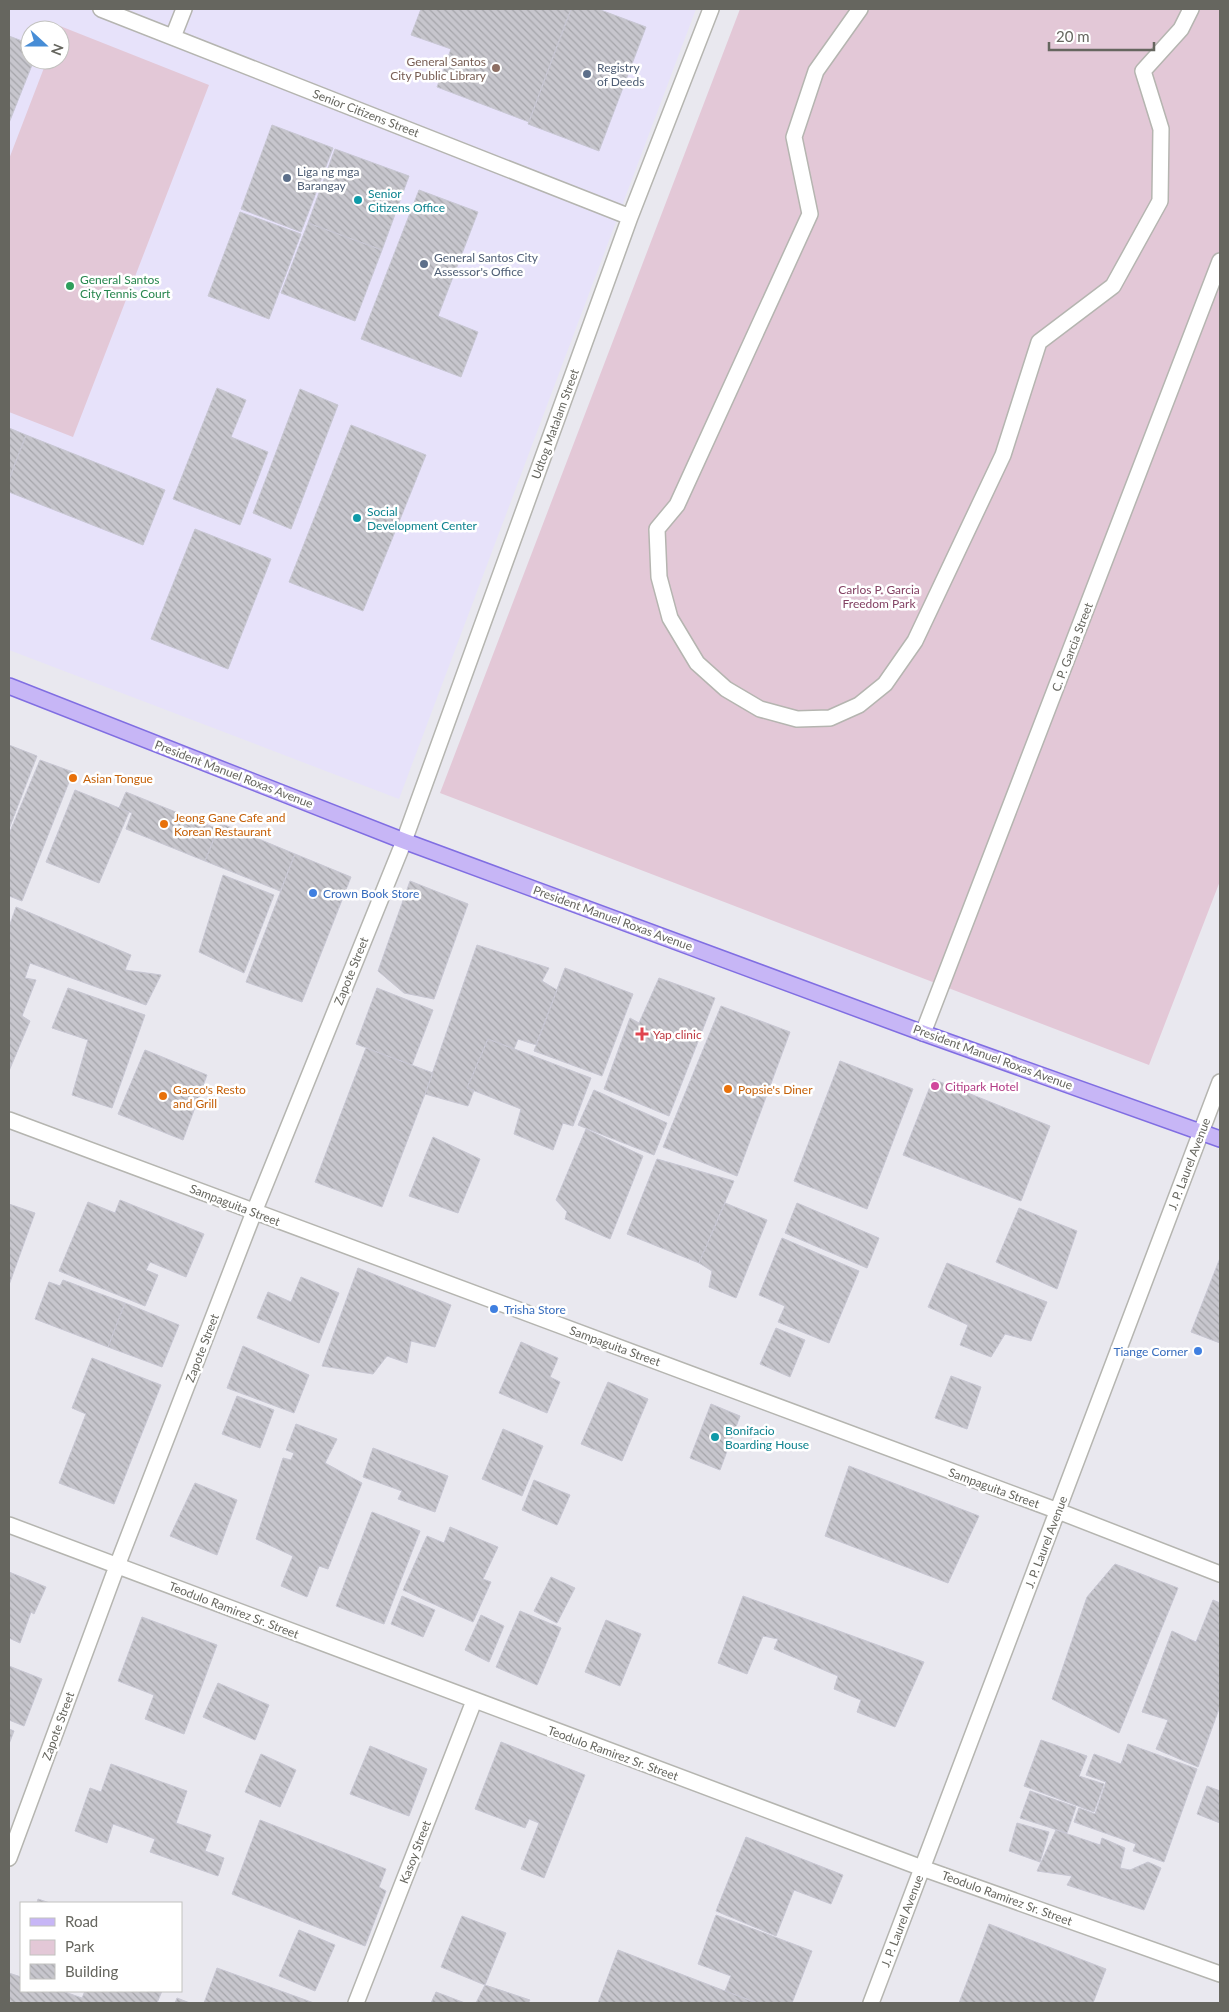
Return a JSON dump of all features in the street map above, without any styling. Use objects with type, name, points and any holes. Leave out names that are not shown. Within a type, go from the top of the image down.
[{"type":"main road","name":"President Manuel Roxas Avenue","points":[[9,686],[404,841],[923,1033],[1220,1139]]},
{"type":"street","name":"Senior Citizens Street","points":[[102,9],[630,217]]},
{"type":"street","points":[[173,37],[184,9]]},
{"type":"street","name":"Udtog Matalam Street","points":[[404,841],[630,217],[711,9]]},
{"type":"street","points":[[860,9],[816,71],[794,137],[810,214],[677,505],[657,530],[659,576],[670,618],[697,663],[726,689],[760,709],[797,719],[830,718],[859,705],[885,684],[915,641],[1003,455],[1039,342],[1113,286],[1160,201],[1161,129],[1143,71],[1181,29],[1191,9]]},
{"type":"street","name":"C. P. Garcia Street","points":[[923,1033],[1220,261]]},
{"type":"street","name":"Zapote Street","points":[[9,1858],[118,1566],[254,1212],[404,841]]},
{"type":"street","name":"J. P. Laurel Avenue","points":[[871,2003],[1220,1082]]},
{"type":"street","name":"Sampaguita Street","points":[[9,1120],[1058,1511],[1220,1574]]},
{"type":"street","name":"Teodulo Ramirez Sr. Street","points":[[9,1525],[922,1868],[1220,1974]]},
{"type":"street","name":"Kasoy Street","points":[[356,2003],[474,1701]]},
{"type":"shaded area","points":[[9,9],[696,9],[399,799],[9,650]]},
{"type":"green space","name":"Carlos P. Garcia Freedom Park","points":[[740,9],[1220,9],[1220,881],[1149,1065],[440,793]]},
{"type":"green space","name":"General Santos City Tennis Court","points":[[70,30],[209,85],[73,437],[9,412],[9,159],[43,70],[70,70]]},
{"type":"building","name":"General Santos City Public Library","points":[[421,9],[571,9],[529,122],[437,87],[451,49],[411,35]]},
{"type":"building","name":"Registry of Deeds","points":[[571,9],[598,9],[646,27],[599,151],[528,124]]},
{"type":"building","points":[[9,36],[20,40],[20,70],[30,70],[9,123]]},
{"type":"building","name":"Liga ng mga Barangay","points":[[272,125],[333,148],[301,232],[241,209]]},
{"type":"building","name":"Senior Citizens Office","points":[[335,149],[409,176],[382,250],[308,223]]},
{"type":"building","name":"General Santos City Assessor's Office","points":[[419,190],[478,212],[438,316],[478,332],[461,377],[361,339]]},
{"type":"building","points":[[240,212],[301,234],[269,319],[208,296]]},
{"type":"building","points":[[308,223],[382,250],[355,321],[281,293]]},
{"type":"building","points":[[217,388],[246,400],[231,437],[268,452],[240,525],[173,499]]},
{"type":"building","points":[[300,389],[338,405],[291,529],[253,513]]},
{"type":"building","name":"Social Development Center","points":[[351,425],[426,455],[363,611],[289,582]]},
{"type":"building","points":[[9,428],[26,435],[9,480]]},
{"type":"building","points":[[26,435],[165,490],[143,545],[9,492],[9,480]]},
{"type":"building","points":[[195,529],[271,559],[228,669],[151,639]]},
{"type":"building","points":[[9,745],[37,756],[9,829]]},
{"type":"building","points":[[40,760],[73,772],[22,901],[9,896],[9,834]]},
{"type":"building","points":[[75,790],[129,812],[99,883],[46,862]]},
{"type":"building","points":[[126,792],[218,829],[205,861],[126,829],[132,813],[119,808]]},
{"type":"building","points":[[220,823],[295,854],[280,891],[205,861]]},
{"type":"building","points":[[295,854],[351,877],[302,1002],[246,982]]},
{"type":"building","points":[[223,875],[274,895],[244,973],[199,952]]},
{"type":"building","points":[[410,881],[468,904],[434,999],[404,993],[378,971]]},
{"type":"building","points":[[16,907],[131,955],[125,970],[161,975],[146,1005],[30,963],[25,978],[36,980],[22,1016],[30,1021],[9,1071],[9,927]]},
{"type":"building","points":[[477,945],[549,968],[542,981],[557,990],[536,1045],[518,1039],[514,1049],[488,1039],[467,1088],[474,1090],[468,1106],[425,1094]]},
{"type":"building","points":[[565,968],[633,994],[602,1076],[534,1051]]},
{"type":"building","points":[[659,978],[715,998],[669,1116],[604,1089],[630,1018],[639,1023]]},
{"type":"building","points":[[68,988],[145,1015],[112,1108],[72,1095],[88,1040],[52,1028]]},
{"type":"building","points":[[377,988],[433,1010],[412,1065],[356,1044]]},
{"type":"building","name":"Popsie's Diner","points":[[721,1006],[790,1032],[737,1176],[663,1147]]},
{"type":"building","points":[[488,1039],[591,1078],[573,1126],[563,1123],[553,1150],[514,1134],[521,1109],[467,1088]]},
{"type":"building","points":[[366,1048],[433,1073],[382,1207],[315,1182]]},
{"type":"building","points":[[145,1050],[207,1075],[183,1140],[118,1114]]},
{"type":"building","points":[[840,1061],[913,1089],[867,1209],[794,1181]]},
{"type":"building","points":[[933,1079],[1050,1126],[1021,1201],[903,1155]]},
{"type":"building","points":[[594,1090],[667,1123],[654,1155],[578,1125]]},
{"type":"building","points":[[586,1129],[643,1156],[610,1239],[565,1219],[567,1212],[556,1200]]},
{"type":"building","points":[[433,1137],[480,1159],[458,1213],[409,1196]]},
{"type":"building","points":[[657,1159],[734,1181],[699,1263],[627,1234]]},
{"type":"building","points":[[120,1200],[204,1234],[186,1277],[150,1262],[146,1270],[158,1275],[145,1306],[59,1271],[88,1202],[115,1213]]},
{"type":"building","points":[[725,1203],[767,1220],[736,1298],[709,1287],[712,1271],[699,1263]]},
{"type":"building","points":[[797,1203],[879,1238],[867,1268],[785,1233]]},
{"type":"building","points":[[9,1204],[35,1213],[9,1285]]},
{"type":"building","points":[[1019,1208],[1077,1231],[1057,1289],[996,1262]]},
{"type":"building","points":[[782,1238],[859,1271],[829,1343],[778,1322],[785,1306],[759,1295]]},
{"type":"building","points":[[1220,1258],[1220,1343],[1191,1332]]},
{"type":"building","points":[[947,1263],[1047,1302],[1031,1341],[1005,1334],[991,1357],[960,1345],[968,1325],[928,1307]]},
{"type":"building","points":[[358,1268],[451,1305],[435,1347],[411,1341],[407,1363],[387,1356],[373,1374],[322,1366]]},
{"type":"building","points":[[301,1277],[339,1293],[319,1343],[257,1318],[268,1292],[291,1302]]},
{"type":"building","points":[[63,1280],[125,1303],[108,1347],[35,1319],[49,1282],[60,1286]]},
{"type":"building","points":[[125,1303],[179,1325],[162,1367],[108,1347]]},
{"type":"building","points":[[776,1328],[805,1340],[790,1377],[760,1364]]},
{"type":"building","points":[[521,1342],[558,1358],[550,1377],[560,1382],[547,1413],[499,1393]]},
{"type":"building","points":[[243,1346],[309,1375],[294,1413],[227,1388]]},
{"type":"building","points":[[92,1358],[161,1385],[114,1504],[59,1483],[86,1414],[72,1408]]},
{"type":"building","points":[[951,1376],[981,1387],[967,1429],[935,1418]]},
{"type":"building","points":[[608,1382],[648,1399],[622,1461],[581,1444]]},
{"type":"building","points":[[237,1396],[274,1410],[260,1448],[222,1434]]},
{"type":"building","name":"Bonifacio Boarding House","points":[[711,1404],[740,1416],[720,1470],[690,1458]]},
{"type":"building","points":[[296,1424],[337,1439],[325,1463],[362,1483],[328,1569],[319,1566],[307,1597],[281,1586],[293,1556],[256,1539],[283,1458],[291,1460],[294,1453],[286,1450]]},
{"type":"building","points":[[503,1429],[543,1446],[522,1496],[482,1479]]},
{"type":"building","points":[[373,1448],[448,1476],[435,1512],[398,1499],[402,1491],[363,1477]]},
{"type":"building","points":[[849,1466],[979,1516],[948,1583],[825,1536]]},
{"type":"building","points":[[534,1480],[570,1495],[557,1525],[522,1510]]},
{"type":"building","points":[[195,1483],[237,1500],[217,1555],[170,1536]]},
{"type":"building","points":[[372,1512],[420,1531],[384,1624],[336,1606]]},
{"type":"building","points":[[450,1527],[498,1547],[483,1579],[491,1582],[473,1622],[403,1590],[427,1536],[444,1543]]},
{"type":"building","points":[[1115,1564],[1178,1588],[1119,1733],[1052,1699],[1087,1597]]},
{"type":"building","points":[[9,1572],[46,1587],[34,1614],[31,1612],[20,1643],[9,1638]]},
{"type":"building","points":[[551,1577],[575,1588],[557,1623],[534,1611]]},
{"type":"building","points":[[402,1596],[435,1610],[423,1637],[391,1624]]},
{"type":"building","points":[[743,1596],[924,1662],[895,1727],[857,1712],[861,1700],[834,1689],[838,1676],[774,1649],[778,1639],[763,1636],[747,1674],[718,1663]]},
{"type":"building","points":[[1213,1600],[1220,1603],[1220,1706],[1198,1767],[1156,1749],[1168,1720],[1142,1712],[1172,1631],[1196,1642]]},
{"type":"building","points":[[520,1611],[561,1628],[537,1685],[496,1667]]},
{"type":"building","points":[[481,1615],[504,1626],[489,1662],[465,1650]]},
{"type":"building","points":[[142,1617],[217,1645],[184,1734],[145,1719],[154,1695],[118,1681]]},
{"type":"building","points":[[606,1620],[641,1634],[620,1686],[585,1672]]},
{"type":"building","points":[[9,1666],[42,1679],[24,1726],[9,1720]]},
{"type":"building","points":[[218,1683],[269,1705],[255,1740],[203,1717]]},
{"type":"building","points":[[9,1729],[14,1731],[9,1744]]},
{"type":"building","points":[[1041,1740],[1087,1756],[1079,1776],[1104,1784],[1094,1812],[1024,1786]]},
{"type":"building","points":[[501,1742],[585,1775],[544,1878],[521,1869],[539,1823],[529,1819],[525,1828],[475,1809]]},
{"type":"building","points":[[1128,1744],[1197,1769],[1164,1862],[1133,1851],[1136,1844],[1074,1822],[1079,1808],[1095,1814],[1106,1782],[1086,1775],[1094,1754],[1121,1764]]},
{"type":"building","points":[[370,1746],[427,1769],[409,1816],[350,1794]]},
{"type":"building","points":[[261,1754],[296,1770],[280,1807],[245,1792]]},
{"type":"building","points":[[111,1764],[187,1791],[176,1823],[211,1835],[205,1851],[224,1858],[218,1876],[150,1852],[155,1839],[113,1824],[107,1843],[75,1831],[90,1788],[101,1792]]},
{"type":"building","points":[[1207,1786],[1220,1791],[1220,1823],[1197,1814]]},
{"type":"building","points":[[1030,1791],[1076,1807],[1067,1833],[1020,1818]]},
{"type":"building","points":[[260,1820],[386,1869],[379,1887],[386,1891],[365,1946],[232,1894]]},
{"type":"building","points":[[1017,1823],[1049,1832],[1040,1862],[1009,1851]]},
{"type":"building","points":[[1056,1830],[1100,1845],[1102,1838],[1125,1848],[1120,1868],[1130,1870],[1148,1862],[1161,1868],[1144,1910],[1067,1885],[1072,1876],[1037,1871]]},
{"type":"building","points":[[746,1837],[843,1875],[831,1904],[794,1890],[776,1936],[716,1911]]},
{"type":"building","points":[[716,1915],[812,1951],[792,2003],[758,2003],[725,1991],[731,1976],[698,1964]]},
{"type":"building","points":[[462,1916],[506,1933],[485,1985],[441,1967]]},
{"type":"building","points":[[989,1924],[1106,1969],[1093,2003],[959,2003]]},
{"type":"building","points":[[299,1930],[335,1945],[315,1991],[279,1976]]},
{"type":"building","points":[[618,1950],[725,1991],[757,2003],[598,2003]]},
{"type":"building","points":[[217,1968],[314,2003],[204,2003]]},
{"type":"building","points":[[9,1973],[20,1977],[20,1992],[65,1992],[82,1998],[85,1992],[162,1992],[157,2003],[9,2003]]},
{"type":"building","points":[[485,1985],[530,2000],[528,2003],[476,2003]]},
{"type":"building","points":[[436,1992],[465,2003],[431,2003]]},
{"type":"building","points":[[177,1998],[190,2003],[175,2003]]},
{"type":"place","name":"General Santos City Public Library","points":[[496,68]]},
{"type":"place","name":"Registry of Deeds","points":[[587,74]]},
{"type":"place","name":"Liga ng mga Barangay","points":[[287,178]]},
{"type":"place","name":"Senior Citizens Office","points":[[358,200]]},
{"type":"place","name":"General Santos City Assessor's Office","points":[[424,264]]},
{"type":"place","name":"General Santos City Tennis Court","points":[[70,286]]},
{"type":"place","name":"Social Development Center","points":[[357,518]]},
{"type":"place","name":"Asian Tongue","points":[[73,778]]},
{"type":"place","name":"Jeong Gane Cafe and Korean Restaurant","points":[[164,824]]},
{"type":"place","name":"Crown Book Store","points":[[313,893]]},
{"type":"place","name":"Yap clinic","points":[[642,1034]]},
{"type":"place","name":"Citipark Hotel","points":[[935,1086]]},
{"type":"place","name":"Popsie's Diner","points":[[728,1089]]},
{"type":"place","name":"Gacco's Resto and Grill","points":[[163,1096]]},
{"type":"place","name":"Trisha Store","points":[[494,1309]]},
{"type":"place","name":"Tiange Corner","points":[[1198,1351]]},
{"type":"place","name":"Bonifacio Boarding House","points":[[715,1437]]}]
